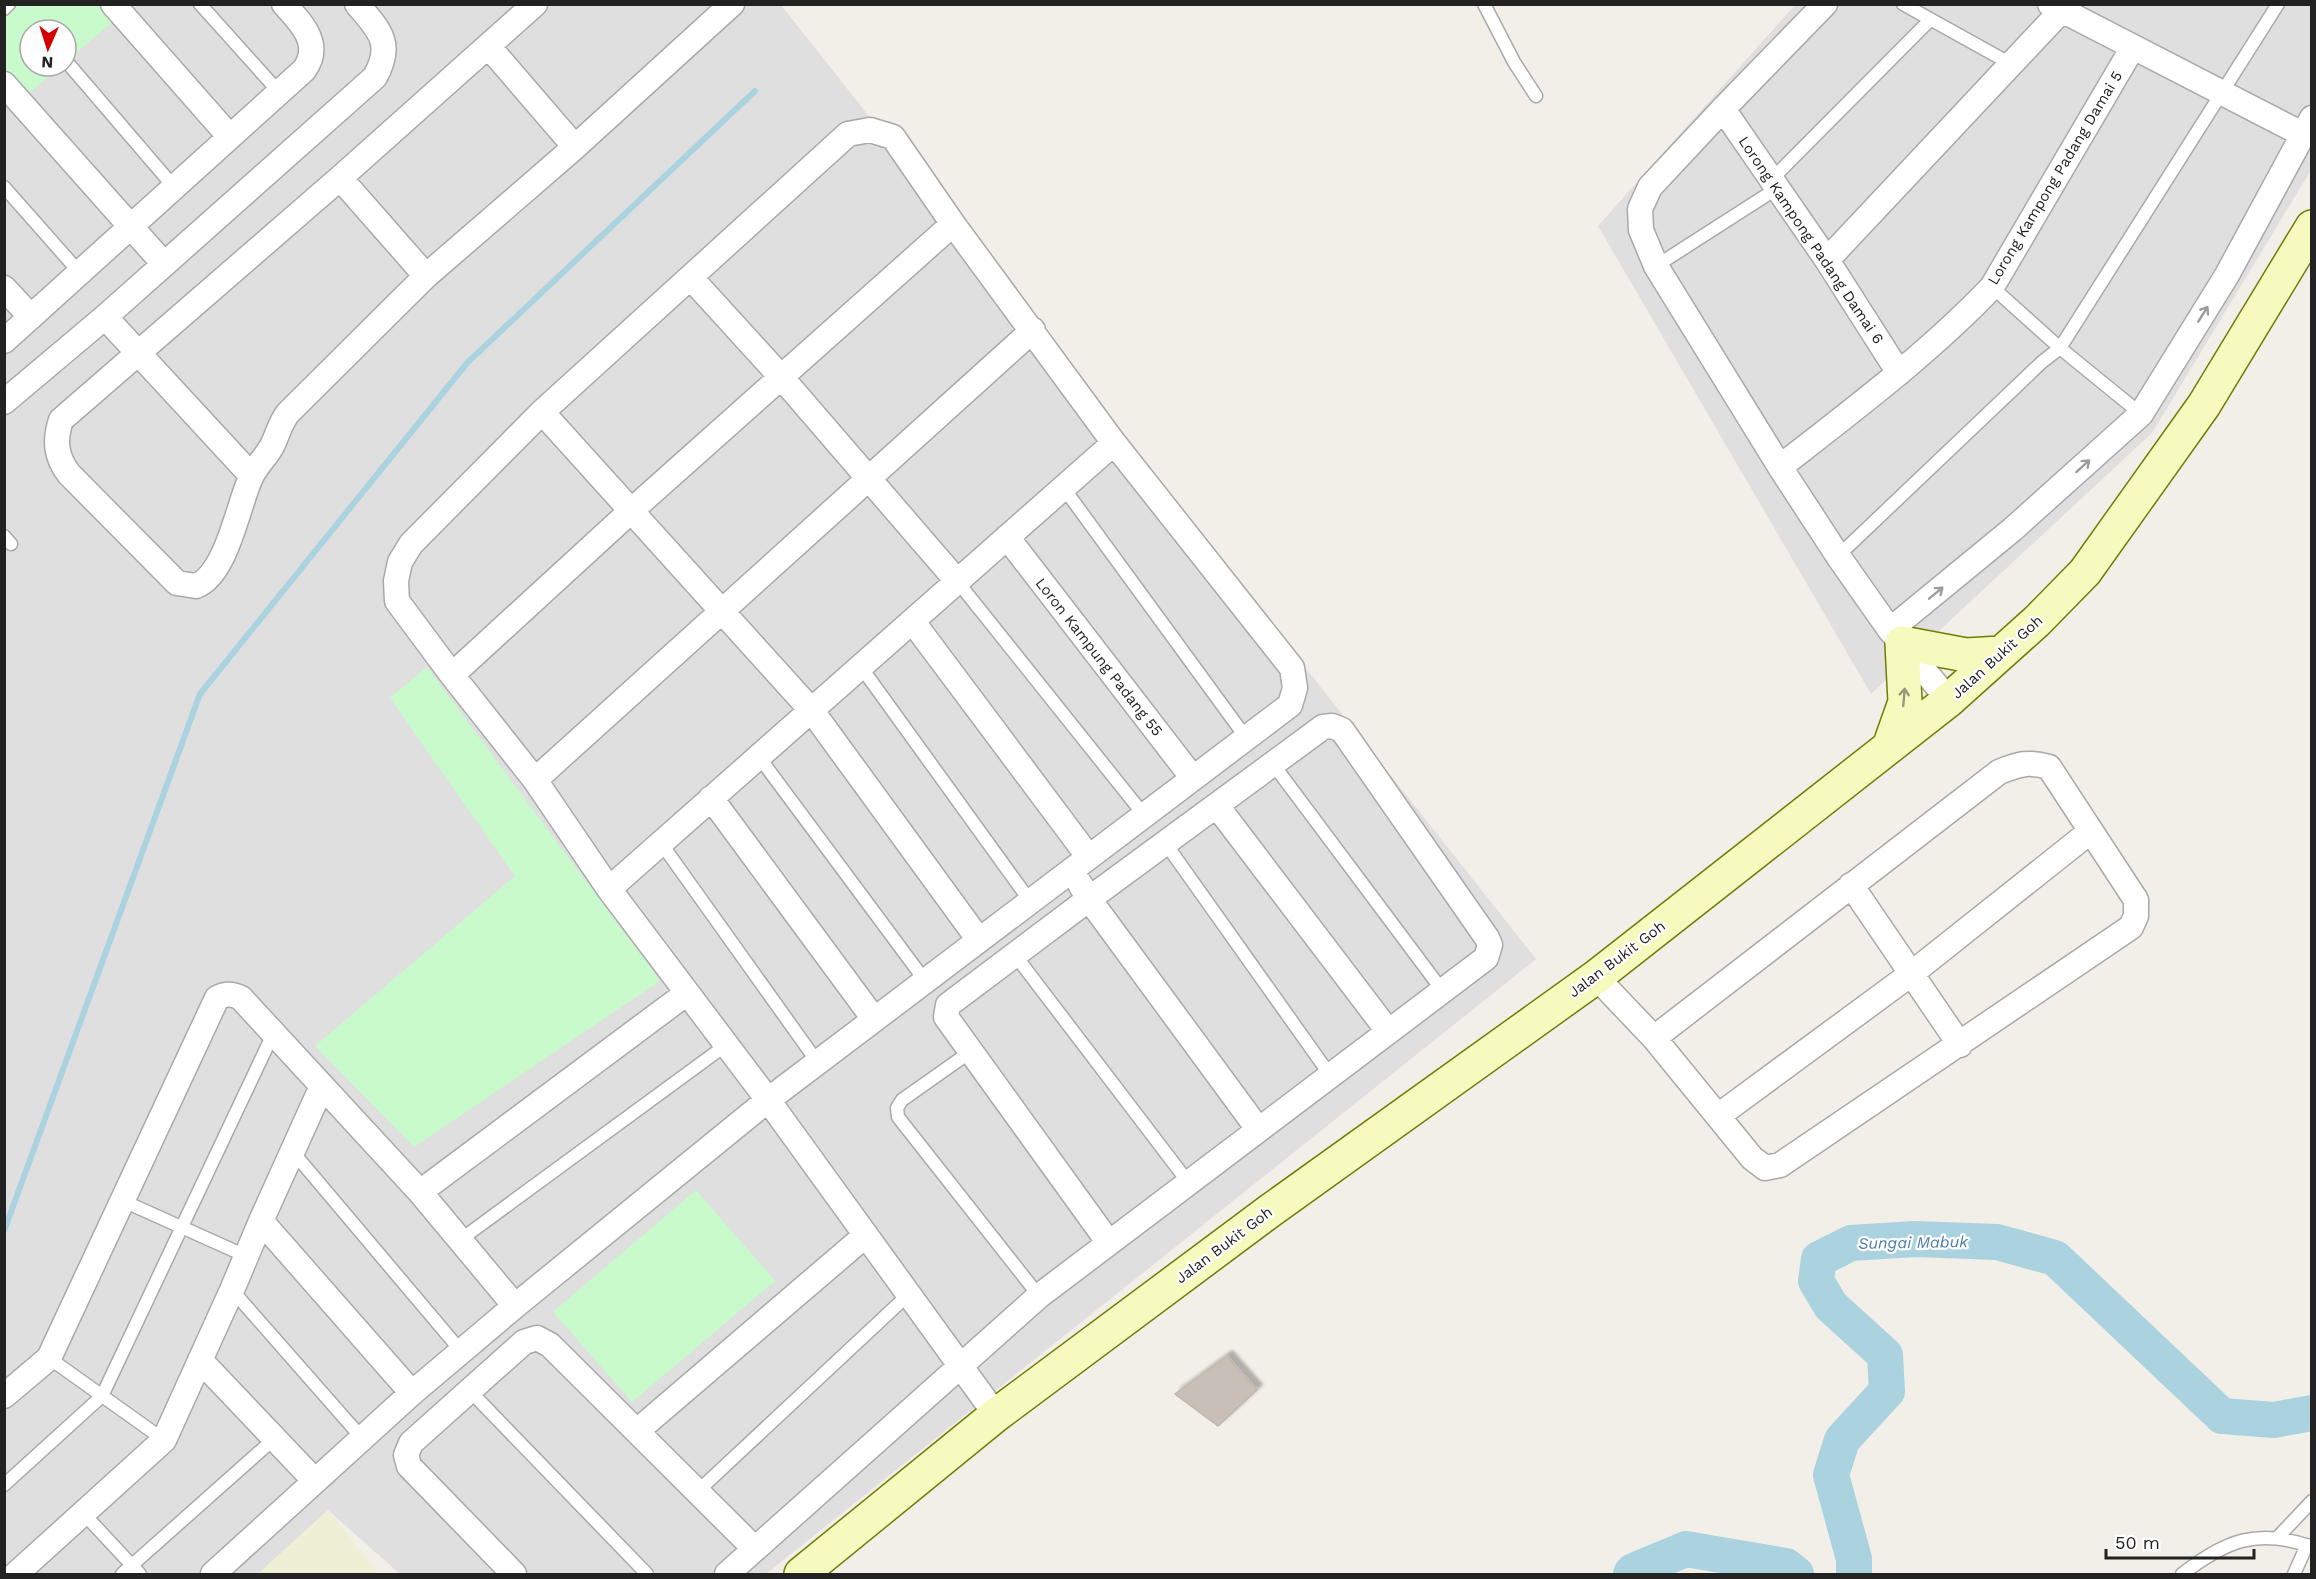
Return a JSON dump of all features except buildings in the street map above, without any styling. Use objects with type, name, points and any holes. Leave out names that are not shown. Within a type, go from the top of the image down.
[{"type":"main road","name":"Jalan Bukit Goh","points":[[801,1575],[996,1415],[1271,1210],[1596,977],[1949,700],[2085,572],[2204,405],[2312,226]]},
{"type":"main road","points":[[1889,747],[1905,702],[1896,637],[1966,655],[2001,653]]},
{"type":"street","points":[[113,4],[230,137]]},
{"type":"street","points":[[4,341],[230,137],[311,60],[307,30],[284,4]]},
{"type":"street","points":[[4,402],[105,317],[375,77],[384,55],[382,42],[377,27],[357,4]]},
{"type":"street","points":[[535,4],[340,178],[61,420],[57,449],[60,462],[69,474],[177,583],[196,586],[210,577],[222,557],[251,475],[272,445],[281,422],[288,412],[426,276],[575,147],[732,4]]},
{"type":"street","points":[[1825,4],[1650,187],[1640,209],[1641,230],[1656,266],[1780,467],[1838,556],[1896,637],[1949,700]]},
{"type":"street","points":[[1827,260],[2011,64],[2056,7],[2223,94],[2307,126],[2227,275],[2141,414],[1896,637]]},
{"type":"street","points":[[489,47],[575,147]]},
{"type":"street","name":"Lorong Kampong Padang Damai 5","points":[[1780,467],[1899,373],[1971,309],[1992,287],[2133,47]]},
{"type":"street","points":[[4,84],[164,264]]},
{"type":"street","name":"Lorong Kampong Padang Damai 6","points":[[1723,109],[1827,260],[1899,373]]},
{"type":"street","points":[[213,1575],[362,1437],[461,1351],[768,1100],[1290,705],[1295,688],[1292,668],[1114,443],[892,137],[870,130],[848,134],[542,412],[411,544],[400,562],[396,581],[397,600],[452,675],[535,780],[609,889],[768,1100],[996,1415]]},
{"type":"street","points":[[340,178],[426,276]]},
{"type":"street","points":[[452,675],[632,510],[953,224]]},
{"type":"street","points":[[690,278],[782,378],[957,581]]},
{"type":"street","points":[[4,288],[31,317]]},
{"type":"street","points":[[105,317],[251,475]]},
{"type":"street","points":[[535,780],[1033,330]]},
{"type":"street","points":[[542,412],[812,711],[979,940]]},
{"type":"street","points":[[609,889],[1114,443]]},
{"type":"street","name":"Loron Kampung Padang 55","points":[[1007,537],[1192,777]]},
{"type":"street","points":[[913,622],[1080,863],[1089,899],[1258,1130]]},
{"type":"street","points":[[727,1575],[1039,1296],[1486,958],[1490,945],[1487,938],[1342,730],[1332,726],[1323,727],[948,1005],[946,1017],[1109,1243]]},
{"type":"street","points":[[1596,977],[1654,1038],[1752,1158],[1765,1168],[1780,1165],[1960,1045],[2130,927],[2136,916],[2136,900],[2049,767],[2033,762],[2018,764],[1999,772],[1654,1038]]},
{"type":"street","points":[[711,798],[874,1020]]},
{"type":"street","points":[[1217,806],[1388,1031]]},
{"type":"street","points":[[1718,1116],[1911,974],[2091,831]]},
{"type":"street","points":[[1851,885],[1960,1045]]},
{"type":"street","points":[[420,1192],[687,993]]},
{"type":"street","points":[[4,1396],[49,1358],[217,998],[228,994],[242,998],[420,1192],[515,1306]]},
{"type":"street","points":[[16,1575],[164,1440],[322,1086]]},
{"type":"street","points":[[261,1221],[412,1393]]},
{"type":"street","points":[[637,1431],[866,1235]]},
{"type":"street","points":[[514,1575],[409,1466],[406,1455],[411,1443],[524,1342],[537,1338],[550,1345],[755,1549]]},
{"type":"street","points":[[200,1360],[315,1480]]},
{"type":"lane","points":[[4,9],[9,4]]},
{"type":"lane","points":[[200,4],[279,92]]},
{"type":"lane","points":[[1485,4],[1514,62],[1536,96]]},
{"type":"lane","points":[[1904,4],[2011,64]]},
{"type":"lane","points":[[1838,556],[2042,362],[2060,348],[2223,94],[2276,5]]},
{"type":"lane","points":[[1656,266],[1774,184],[1930,20]]},
{"type":"lane","points":[[78,75],[174,187]]},
{"type":"lane","points":[[4,187],[80,273]]},
{"type":"lane","points":[[1992,287],[2060,348],[2141,414]]},
{"type":"lane","points":[[1063,488],[1247,739]]},
{"type":"lane","points":[[957,581],[1144,815]]},
{"type":"lane","points":[[861,667],[1030,901]]},
{"type":"lane","points":[[759,757],[926,982]]},
{"type":"lane","points":[[1273,764],[1442,990]]},
{"type":"lane","points":[[661,843],[818,1064]]},
{"type":"lane","points":[[1166,844],[1330,1075]]},
{"type":"lane","points":[[1015,955],[1188,1182]]},
{"type":"lane","points":[[4,1485],[102,1396],[273,1034]]},
{"type":"lane","points":[[460,1240],[726,1045]]},
{"type":"lane","points":[[970,1052],[902,1100],[897,1108],[898,1117],[1039,1296]]},
{"type":"lane","points":[[293,1152],[461,1351]]},
{"type":"lane","points":[[121,1200],[246,1256]]},
{"type":"lane","points":[[232,1290],[362,1437]]},
{"type":"lane","points":[[698,1491],[909,1294]]},
{"type":"lane","points":[[49,1358],[164,1440]]},
{"type":"lane","points":[[470,1391],[647,1575]]},
{"type":"lane","points":[[122,1575],[136,1570],[275,1438]]},
{"type":"lane","points":[[2278,1537],[2312,1501]]},
{"type":"lane","points":[[84,1514],[136,1570]]},
{"type":"lane","points":[[2182,1575],[2207,1555],[2231,1543],[2252,1537],[2278,1537],[2309,1546],[2294,1575]]},
{"type":"shaded area","points":[[5,5],[781,5],[1536,959],[766,1574],[400,1574],[328,1510],[258,1574],[5,1574]]},
{"type":"shaded area","points":[[1795,5],[2311,5],[2311,170],[2152,433],[1871,694],[1598,226]]},
{"type":"green space","points":[[9,4],[113,5],[122,14],[78,51],[78,18],[18,18],[18,78],[47,78],[20,101],[5,84],[4,9]]},
{"type":"green space","points":[[427,667],[660,981],[414,1147],[315,1046],[515,876],[390,698]]},
{"type":"green space","points":[[696,1190],[775,1281],[632,1402],[553,1312]]},
{"type":"green space","points":[[328,1510],[379,1574],[258,1574]]},
{"type":"waterway","points":[[4,1231],[200,694],[467,363],[755,91]]},
{"type":"waterway","name":"Sungai Mabuk","points":[[1854,1574],[1854,1559],[1831,1475],[1842,1440],[1887,1391],[1885,1355],[1831,1306],[1816,1281],[1819,1259],[1851,1243],[1915,1239],[1997,1242],[2055,1258],[2222,1416],[2274,1420],[2312,1413]]},
{"type":"waterway","name":"Sungai Mabuk","points":[[1631,1574],[1633,1571],[1686,1549],[1786,1566],[1796,1574]]}]
